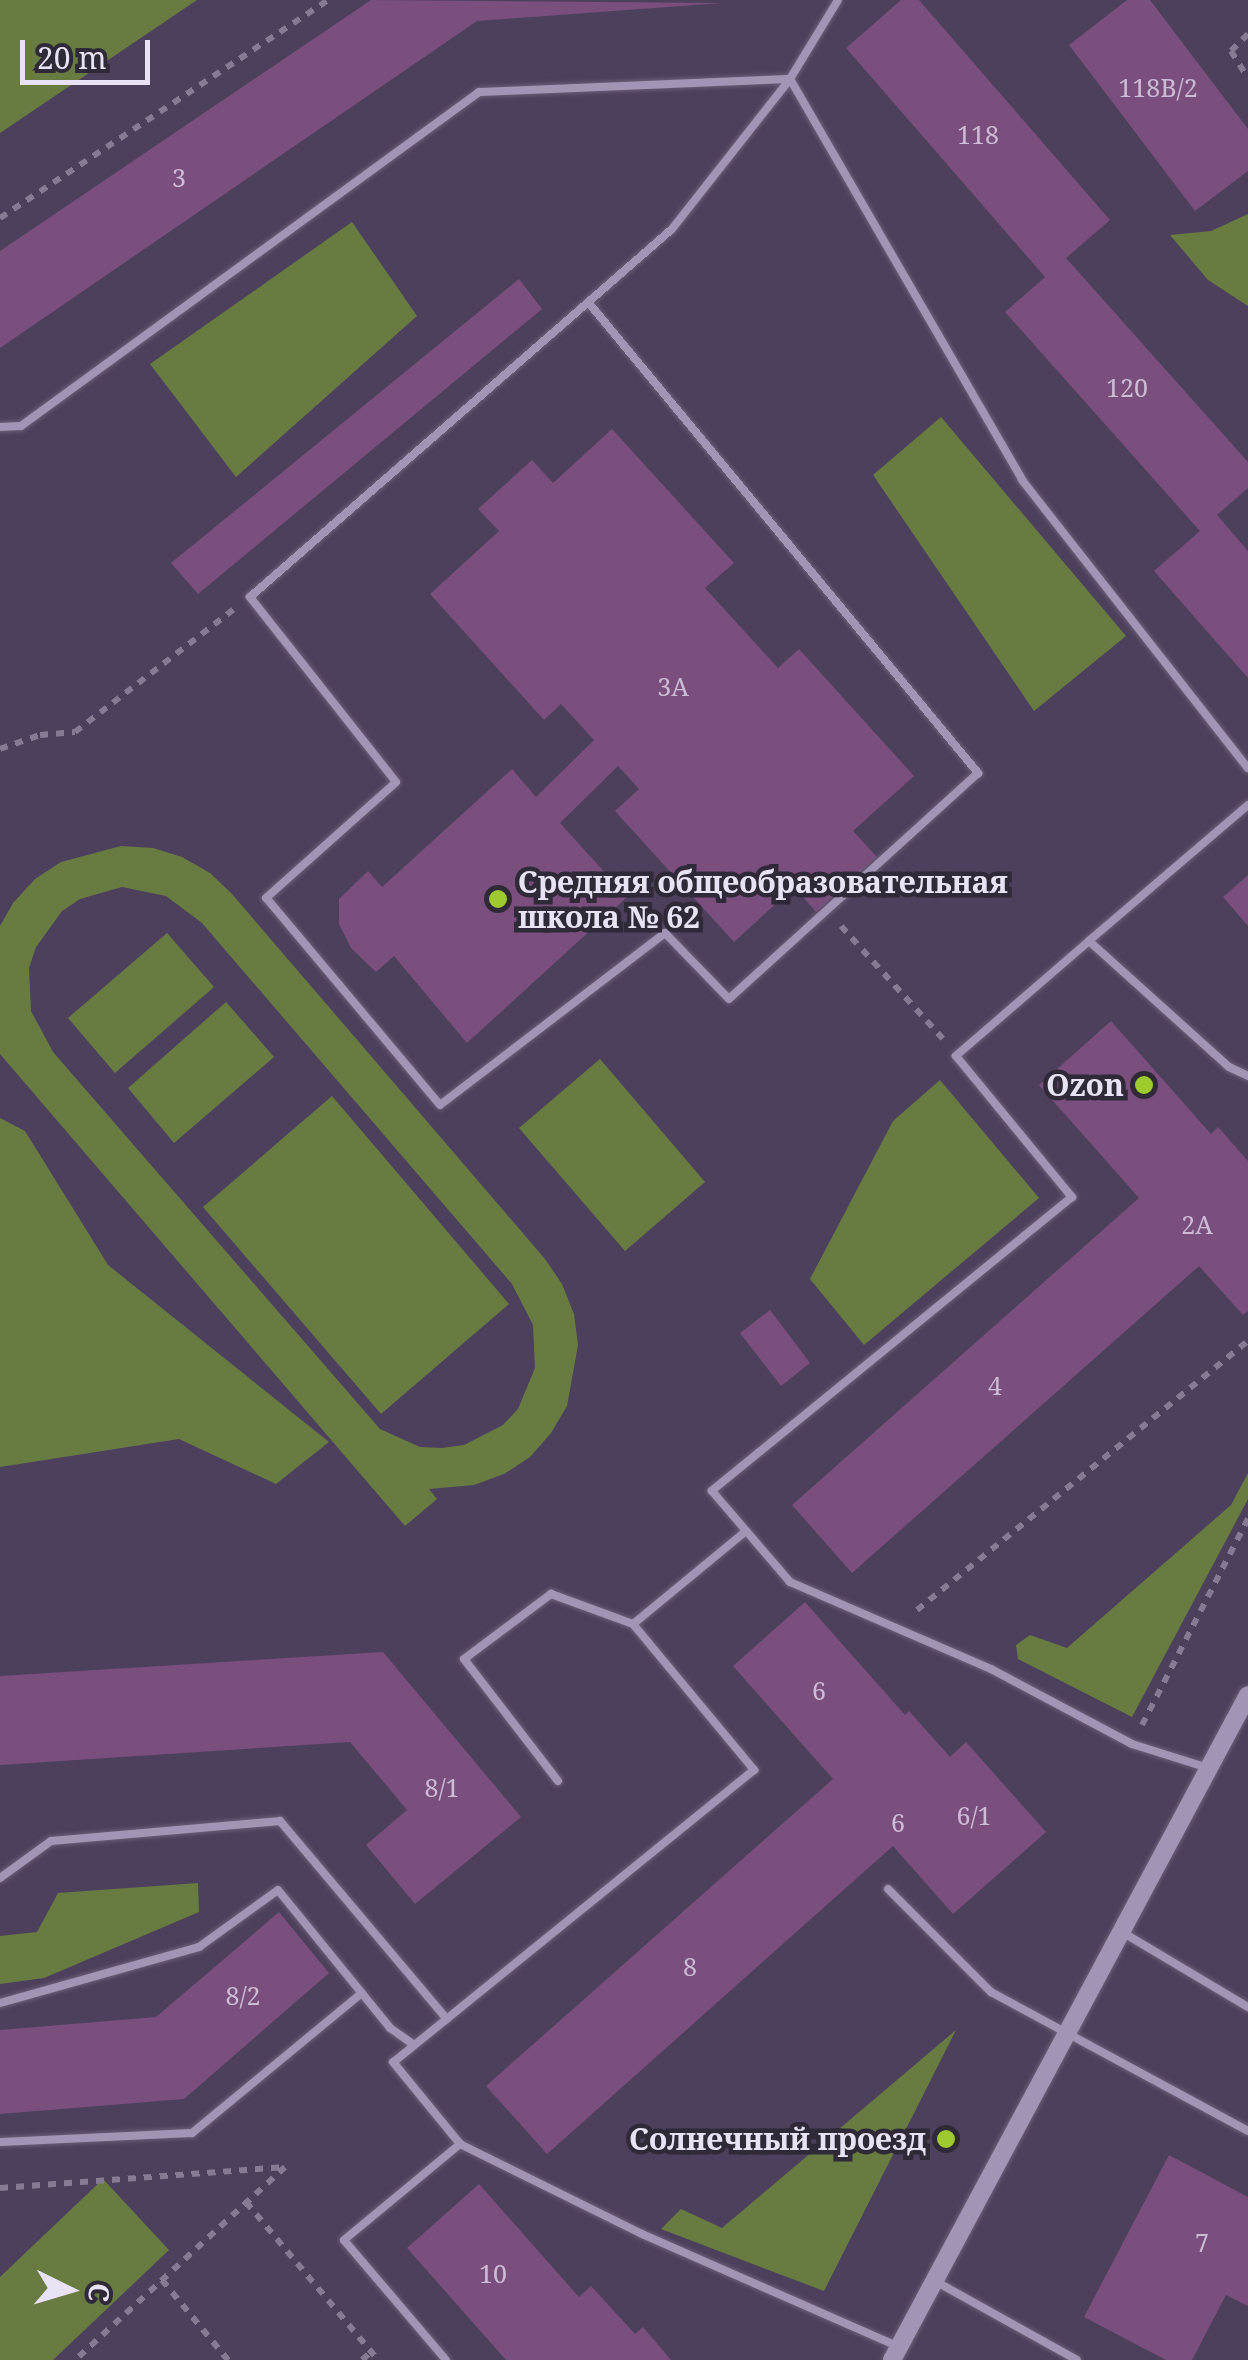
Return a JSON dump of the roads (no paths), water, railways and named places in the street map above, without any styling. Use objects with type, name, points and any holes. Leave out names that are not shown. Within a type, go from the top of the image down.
[{"type":"street","points":[[895,2354],[1248,1695]]},
{"type":"lane","points":[[588,302],[978,773],[728,999],[665,932],[440,1106],[266,898],[396,782],[250,597],[588,302],[672,229],[790,79],[838,0]]},
{"type":"lane","points":[[0,427],[21,426],[479,92],[790,79]]},
{"type":"lane","points":[[790,79],[1022,480],[1248,768]]},
{"type":"lane","points":[[1210,1768],[1132,1744],[991,1670],[790,1582],[712,1490],[1072,1197],[956,1056],[1248,806]]},
{"type":"lane","points":[[1089,942],[1229,1068],[1248,1076]]},
{"type":"lane","points":[[633,1624],[746,1531]]},
{"type":"lane","points":[[558,1781],[464,1660],[551,1594],[633,1624],[754,1770],[393,2062],[460,2144],[895,2354]]},
{"type":"lane","points":[[0,1878],[51,1840],[280,1820],[446,2019]]},
{"type":"lane","points":[[888,1889],[991,1992],[1248,2131]]},
{"type":"lane","points":[[0,2003],[199,1947],[278,1890],[390,2028],[414,2045]]},
{"type":"lane","points":[[1122,1932],[1248,2007]]},
{"type":"lane","points":[[0,2142],[192,2132],[362,1993]]},
{"type":"lane","points":[[446,2360],[344,2240],[460,2144]]},
{"type":"lane","points":[[935,2281],[1077,2360]]},
{"type":"place","name":"Средняя общеобразовательная школа № 62","points":[[498,899]]},
{"type":"place","name":"Ozon","points":[[1144,1085]]},
{"type":"place","name":"Солнечный проезд","points":[[946,2139]]}]
